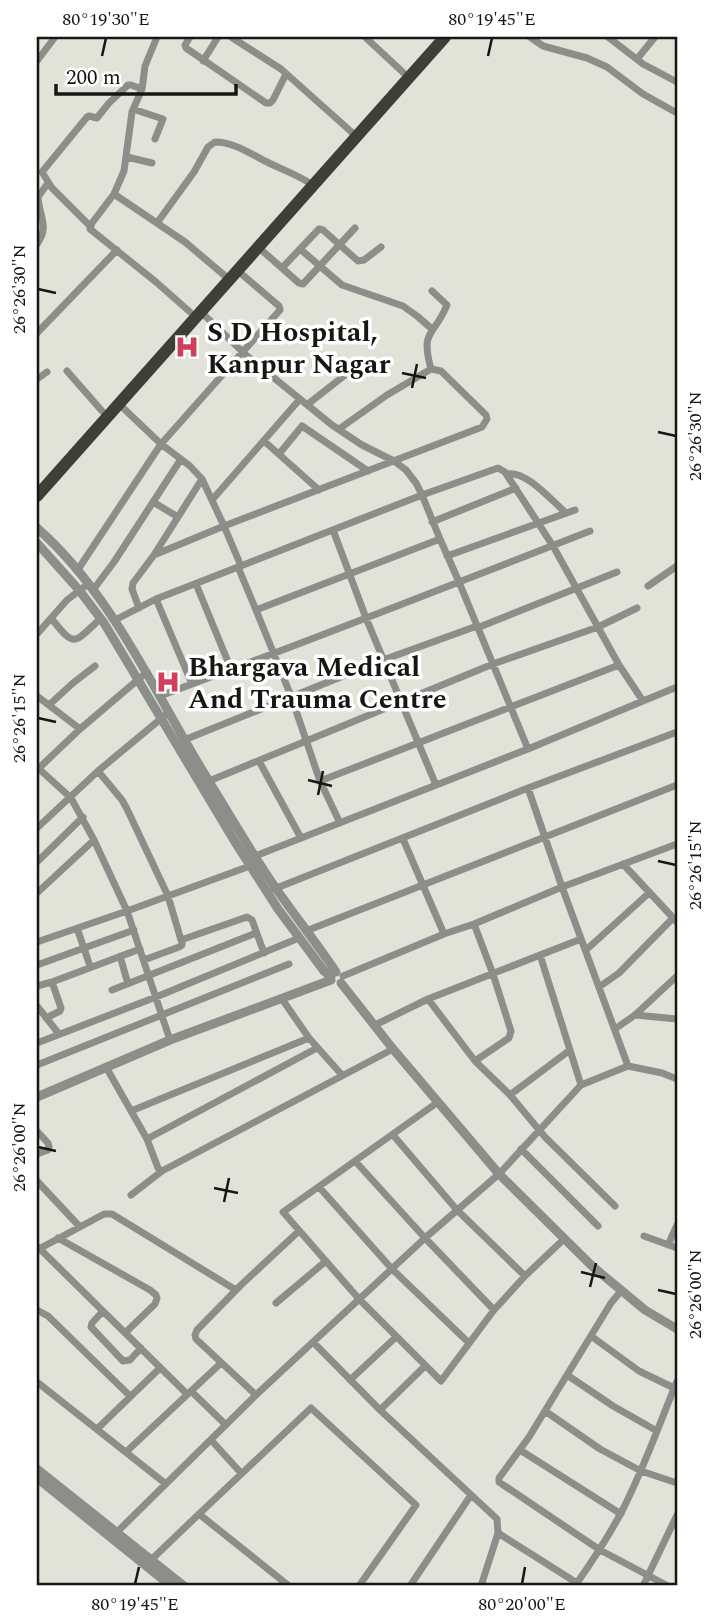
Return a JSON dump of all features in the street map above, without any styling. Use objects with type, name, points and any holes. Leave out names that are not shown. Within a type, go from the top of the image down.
[{"type":"highway","points":[[37,496],[225,275],[405,75],[435,37]]},
{"type":"highway","points":[[405,75],[444,37]]},
{"type":"highway","points":[[37,483],[313,187],[353,133]]},
{"type":"street","points":[[37,61],[55,37]]},
{"type":"street","points":[[90,226],[114,194],[124,171],[132,109],[142,89],[143,71],[157,37]]},
{"type":"street","points":[[190,37],[185,47],[268,104],[273,100],[286,74]]},
{"type":"street","points":[[203,61],[218,37]]},
{"type":"street","points":[[231,37],[286,74],[353,133]]},
{"type":"street","points":[[365,37],[405,75]]},
{"type":"street","points":[[530,37],[543,46],[587,58],[607,67],[643,94],[677,113]]},
{"type":"street","points":[[608,37],[643,64],[675,78]]},
{"type":"street","points":[[637,59],[655,37]]},
{"type":"street","points":[[142,89],[128,85],[97,118],[87,117],[42,172],[48,183],[90,226],[91,231],[300,399],[335,427],[406,470],[422,495],[528,749]]},
{"type":"street","points":[[132,109],[163,119],[155,139]]},
{"type":"street","points":[[157,223],[194,172],[208,147],[215,142],[239,148],[308,182]]},
{"type":"street","points":[[127,157],[152,163]]},
{"type":"street","points":[[37,244],[44,226],[38,197],[48,183]]},
{"type":"street","points":[[114,194],[185,242],[225,275]]},
{"type":"street","points":[[258,247],[303,284],[355,228]]},
{"type":"street","points":[[282,268],[319,229],[358,261],[381,247]]},
{"type":"street","points":[[300,249],[346,287],[409,309],[432,329]]},
{"type":"street","points":[[37,333],[117,250]]},
{"type":"street","points":[[77,571],[161,444],[280,308],[237,270]]},
{"type":"street","points":[[431,369],[426,344],[447,305],[432,291]]},
{"type":"street","points":[[308,404],[354,368]]},
{"type":"street","points":[[153,555],[482,427],[486,423],[486,415],[441,371],[431,369],[321,438]]},
{"type":"street","points":[[67,371],[102,411]]},
{"type":"street","points":[[37,379],[47,372]]},
{"type":"street","points":[[212,500],[300,399]]},
{"type":"street","points":[[118,403],[202,479],[224,526],[291,696],[320,781],[340,822]]},
{"type":"street","points":[[279,454],[302,426],[368,471]]},
{"type":"street","points":[[264,441],[319,490]]},
{"type":"street","points":[[37,634],[79,590],[90,587],[104,577],[181,459]]},
{"type":"street","points":[[115,620],[156,599],[422,495],[501,468],[553,546],[619,666],[643,701]]},
{"type":"street","points":[[507,474],[525,477],[566,513]]},
{"type":"street","points":[[139,608],[132,589],[133,583],[202,479]]},
{"type":"street","points":[[432,522],[516,488]]},
{"type":"street","points":[[153,502],[178,517]]},
{"type":"street","points":[[447,556],[575,510]]},
{"type":"street","points":[[37,528],[77,571],[115,620],[209,781],[250,860]]},
{"type":"street","points":[[333,530],[366,618],[436,785]]},
{"type":"street","points":[[160,696],[590,531]]},
{"type":"street","points":[[256,610],[440,539]]},
{"type":"street","points":[[38,547],[79,590],[100,619],[250,860],[303,934],[393,1049],[499,1174],[592,1266],[646,1310],[677,1329]]},
{"type":"street","points":[[648,586],[677,566]]},
{"type":"street","points":[[184,740],[383,660],[477,627],[617,572]]},
{"type":"street","points":[[196,584],[231,670]]},
{"type":"street","points":[[156,599],[192,684]]},
{"type":"street","points":[[209,781],[493,664],[598,627],[637,608]]},
{"type":"street","points":[[51,618],[67,637],[72,639],[80,638],[100,619]]},
{"type":"street","points":[[49,705],[95,666]]},
{"type":"street","points":[[320,781],[619,666]]},
{"type":"street","points":[[146,672],[37,769],[71,798],[83,817],[127,911],[170,1040]]},
{"type":"street","points":[[37,942],[168,896],[301,838],[677,687]]},
{"type":"street","points":[[37,696],[80,729]]},
{"type":"street","points":[[37,828],[98,771],[169,712]]},
{"type":"street","points":[[272,891],[528,788],[677,732]]},
{"type":"street","points":[[259,761],[301,838]]},
{"type":"street","points":[[98,771],[122,800],[168,896],[182,940],[178,947],[144,960]]},
{"type":"street","points":[[37,1043],[264,953],[422,885],[677,785]]},
{"type":"street","points":[[528,788],[628,1066]]},
{"type":"street","points":[[37,862],[83,817]]},
{"type":"street","points":[[403,839],[444,934]]},
{"type":"street","points":[[37,893],[94,840]]},
{"type":"street","points":[[37,1097],[170,1040],[282,999],[677,844]]},
{"type":"street","points":[[599,988],[619,973],[675,920],[623,864]]},
{"type":"street","points":[[586,950],[649,893]]},
{"type":"street","points":[[182,940],[243,917],[250,918],[264,953]]},
{"type":"street","points":[[474,924],[511,1028],[509,1038],[475,1061]]},
{"type":"street","points":[[78,928],[90,967]]},
{"type":"street","points":[[37,964],[134,930]]},
{"type":"street","points":[[112,990],[256,933]]},
{"type":"street","points":[[375,1026],[428,999],[581,939]]},
{"type":"street","points":[[37,984],[52,982],[140,949]]},
{"type":"street","points":[[540,955],[581,1085]]},
{"type":"street","points":[[120,956],[128,984]]},
{"type":"street","points":[[37,1065],[289,964]]},
{"type":"street","points":[[615,1029],[635,1015],[677,976]]},
{"type":"street","points":[[46,1018],[61,1008],[52,982]]},
{"type":"street","points":[[282,999],[309,1038],[342,1075]]},
{"type":"street","points":[[428,999],[475,1061],[615,1206]]},
{"type":"street","points":[[37,1006],[59,1034]]},
{"type":"street","points":[[635,1015],[677,1019]]},
{"type":"street","points":[[131,1111],[309,1038]]},
{"type":"street","points":[[146,1139],[317,1048]]},
{"type":"street","points":[[131,1195],[162,1171],[393,1049]]},
{"type":"street","points":[[510,1096],[570,1050]]},
{"type":"street","points":[[114,1535],[256,1395],[425,1238],[499,1174],[581,1085],[628,1066],[677,1079]]},
{"type":"street","points":[[106,1068],[162,1171]]},
{"type":"street","points":[[439,1102],[283,1212],[359,1299],[441,1381],[494,1310],[564,1238]]},
{"type":"street","points":[[37,1131],[49,1147],[37,1154]]},
{"type":"street","points":[[393,1135],[457,1210],[525,1276]]},
{"type":"street","points":[[521,1149],[598,1226]]},
{"type":"street","points":[[355,1161],[494,1310]]},
{"type":"street","points":[[37,1181],[80,1227]]},
{"type":"street","points":[[319,1186],[392,1269],[469,1343]]},
{"type":"street","points":[[226,1425],[160,1368],[38,1248],[103,1214],[112,1214],[236,1290]]},
{"type":"street","points":[[668,1245],[677,1225]]},
{"type":"street","points":[[256,1395],[196,1339],[195,1335],[236,1290],[299,1231]]},
{"type":"street","points":[[644,1236],[677,1248]]},
{"type":"street","points":[[58,1238],[156,1295],[158,1298],[155,1304],[125,1333]]},
{"type":"street","points":[[276,1303],[326,1261]]},
{"type":"street","points":[[621,1291],[520,1450],[499,1478],[499,1482],[600,1550],[668,1586]]},
{"type":"street","points":[[37,1310],[48,1316],[130,1396]]},
{"type":"street","points":[[103,1311],[91,1327],[123,1361],[130,1360],[141,1348]]},
{"type":"street","points":[[498,1533],[576,1584],[621,1514],[676,1385],[639,1371],[591,1336]]},
{"type":"street","points":[[351,1380],[396,1337]]},
{"type":"street","points":[[313,1342],[380,1410],[498,1519],[498,1533],[481,1586]]},
{"type":"street","points":[[126,1452],[221,1363]]},
{"type":"street","points":[[380,1410],[425,1366]]},
{"type":"street","points":[[97,1429],[160,1368]]},
{"type":"street","points":[[567,1375],[657,1431]]},
{"type":"street","points":[[37,1382],[166,1484]]},
{"type":"street","points":[[151,1560],[311,1408],[416,1505],[361,1586]]},
{"type":"street","points":[[545,1411],[600,1449],[641,1471],[677,1483]]},
{"type":"street","points":[[211,1440],[242,1474]]},
{"type":"street","points":[[520,1450],[621,1514]]},
{"type":"street","points":[[37,1469],[172,1586]]},
{"type":"street","points":[[37,1478],[184,1586]]},
{"type":"street","points":[[410,1586],[471,1495]]},
{"type":"street","points":[[199,1514],[289,1586]]},
{"type":"street","points":[[643,1586],[677,1515]]},
{"type":"place","name":"S D Hospital, Kanpur Nagar","points":[[187,347]]},
{"type":"place","name":"Bhargava Medical And Trauma Centre","points":[[168,682]]}]
